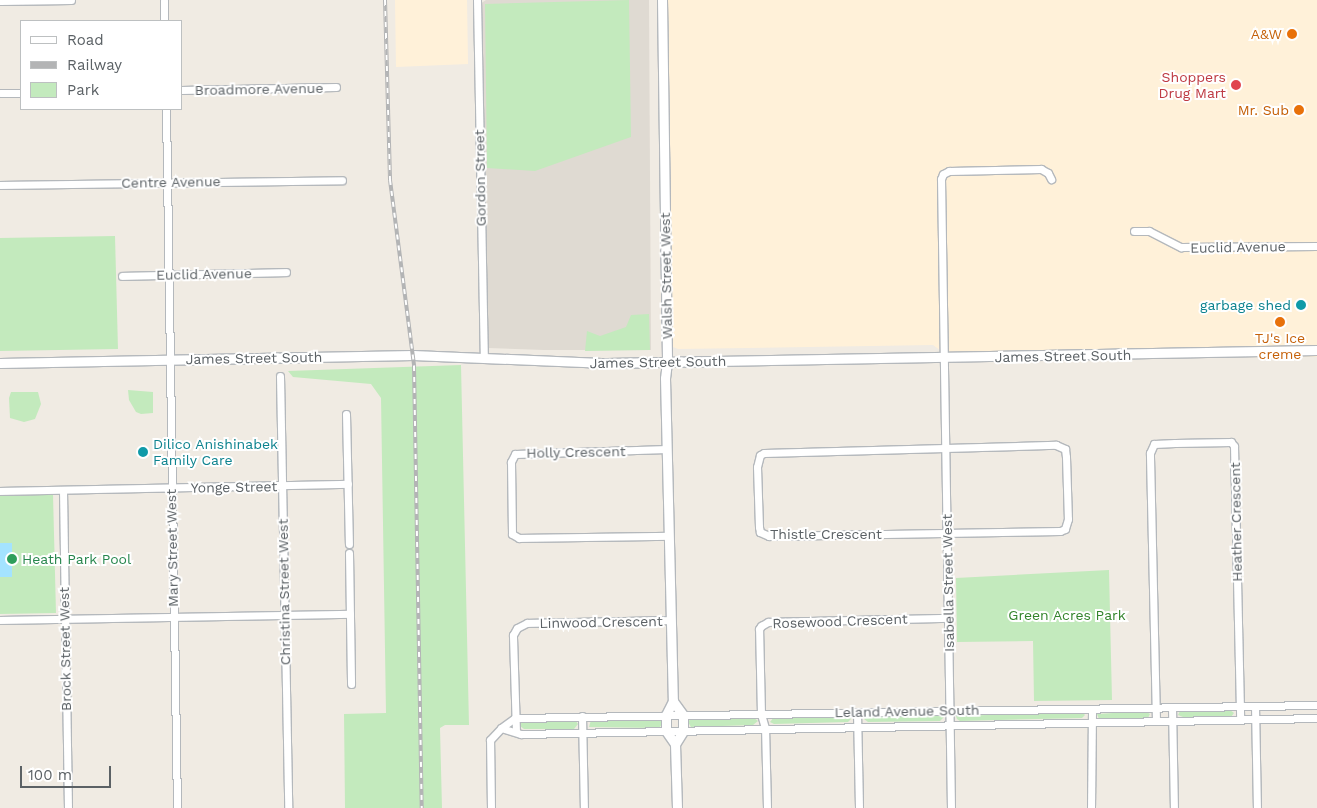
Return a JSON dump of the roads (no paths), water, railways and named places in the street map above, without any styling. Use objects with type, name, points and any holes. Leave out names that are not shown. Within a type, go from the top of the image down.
[{"type":"street","points":[[0,1],[71,0]]},
{"type":"street","points":[[164,0],[164,20]]},
{"type":"street","name":"Gordon Street","points":[[477,0],[484,357]]},
{"type":"street","name":"Walsh Street West","points":[[662,0],[667,362],[665,378],[673,701],[666,715],[666,731]]},
{"type":"street","name":"Broadmore Avenue","points":[[182,90],[336,87]]},
{"type":"street","points":[[0,94],[20,93]]},
{"type":"street","name":"Mary Street West","points":[[166,110],[177,808]]},
{"type":"street","name":"Isabella Street West","points":[[951,808],[940,186],[943,174],[948,171],[1041,169],[1048,173],[1051,179]]},
{"type":"street","name":"Centre Avenue","points":[[0,185],[342,180]]},
{"type":"street","name":"Euclid Avenue","points":[[1134,231],[1149,231],[1181,247],[1317,246]]},
{"type":"street","name":"Euclid Avenue","points":[[122,276],[286,272]]},
{"type":"street","name":"James Street South","points":[[0,363],[406,355],[484,357],[578,363],[1317,350]]},
{"type":"street","name":"Christina Street West","points":[[280,376],[288,808]]},
{"type":"street","points":[[346,414],[349,544]]},
{"type":"street","name":"Heather Crescent","points":[[1156,721],[1150,449],[1151,446],[1158,444],[1228,442],[1233,444],[1235,450],[1240,719]]},
{"type":"street","points":[[946,447],[1062,447],[1066,454],[1068,520],[1065,529],[1060,531],[947,532]]},
{"type":"street","name":"Thistle Crescent","points":[[946,447],[770,451],[760,455],[757,467],[759,527],[764,535],[947,532]]},
{"type":"street","name":"Holly Crescent","points":[[667,449],[515,454],[511,462],[512,534],[520,538],[669,536]]},
{"type":"street","name":"Yonge Street","points":[[0,491],[348,484]]},
{"type":"street","name":"Brock Street West","points":[[63,490],[68,808]]},
{"type":"street","points":[[349,553],[351,684]]},
{"type":"street","points":[[0,620],[350,614]]},
{"type":"street","name":"Rosewood Crescent","points":[[767,808],[764,728],[761,714],[759,629],[764,623],[948,618]]},
{"type":"street","name":"Linwood Crescent","points":[[516,732],[513,635],[520,625],[527,623],[671,620]]},
{"type":"street","points":[[673,701],[683,715],[683,731],[675,744]]},
{"type":"street","name":"Leland Avenue South","points":[[515,718],[1317,705]]},
{"type":"street","points":[[1255,706],[1257,808]]},
{"type":"street","points":[[1172,707],[1174,808]]},
{"type":"street","points":[[1091,808],[1092,708]]},
{"type":"street","points":[[857,712],[859,808]]},
{"type":"street","points":[[582,716],[584,808]]},
{"type":"street","points":[[491,808],[490,740],[501,728],[515,718]]},
{"type":"street","name":"Leland Avenue South","points":[[501,728],[516,732],[683,731],[950,724],[1317,718]]},
{"type":"street","points":[[666,731],[675,744],[677,808]]},
{"type":"water","points":[[0,543],[12,543],[12,577],[0,577]]},
{"type":"railway","points":[[385,0],[390,180],[414,366],[422,808]]},
{"type":"place","name":"A&W","points":[[1292,34]]},
{"type":"place","name":"Shoppers Drug Mart","points":[[1236,85]]},
{"type":"place","name":"Mr. Sub","points":[[1299,110]]},
{"type":"place","name":"garbage shed","points":[[1301,305]]},
{"type":"place","name":"TJ's Ice creme","points":[[1280,322]]},
{"type":"place","name":"Dilico Anishinabek Family Care","points":[[143,452]]},
{"type":"place","name":"Heath Park Pool","points":[[12,559]]},
{"type":"park label","name":"Green Acres Park","points":[[1067,615]]}]
